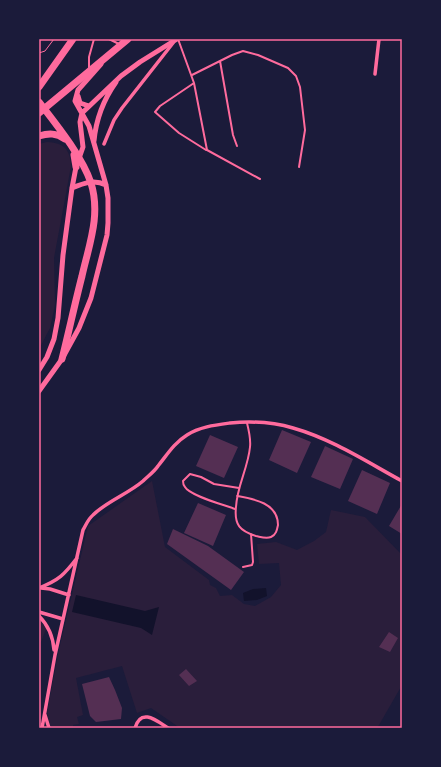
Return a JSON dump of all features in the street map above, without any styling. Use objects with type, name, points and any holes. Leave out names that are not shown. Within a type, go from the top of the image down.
[{"type":"highway","points":[[39,87],[74,39]]},
{"type":"highway","points":[[39,113],[128,39]]},
{"type":"highway","points":[[39,102],[72,147],[91,184],[95,208],[95,218],[89,250],[62,359]]},
{"type":"highway","points":[[39,136],[49,133],[57,134],[64,138],[72,150],[76,167]]},
{"type":"main road","points":[[39,370],[47,357],[54,338],[58,318],[72,188],[76,167],[83,147],[80,122],[82,113],[121,76],[140,62],[177,40]]},
{"type":"main road","points":[[39,391],[62,359],[79,328],[91,298],[107,235],[108,198],[106,185],[89,126],[75,101],[78,90],[105,59]]},
{"type":"main road","points":[[94,146],[96,128],[101,109],[108,95],[121,76]]},
{"type":"main road","points":[[78,90],[80,103],[90,106]]},
{"type":"main road","points":[[72,188],[88,182],[106,185]]},
{"type":"street","points":[[375,74],[379,39]]},
{"type":"street","points":[[104,144],[114,120],[122,108],[177,40]]},
{"type":"street","points":[[42,728],[55,655],[83,530],[93,514],[138,486],[158,467],[174,445],[187,435],[203,428],[247,422],[268,423],[293,428],[330,442],[402,481]]},
{"type":"street","points":[[39,588],[52,583],[62,576],[78,556]]},
{"type":"street","points":[[39,588],[50,589],[69,595]]},
{"type":"street","points":[[39,612],[63,619]]},
{"type":"street","points":[[39,616],[45,622],[53,638],[55,655]]},
{"type":"street","points":[[45,714],[49,728]]},
{"type":"street","points":[[135,728],[138,722],[143,718],[148,717],[168,728]]},
{"type":"lane","points":[[88,71],[89,57],[94,39]]},
{"type":"lane","points":[[109,39],[122,45]]},
{"type":"lane","points":[[177,40],[192,75],[207,150]]},
{"type":"lane","points":[[192,75],[237,52],[249,52],[288,68],[296,76],[300,87],[305,130],[300,167]]},
{"type":"lane","points":[[220,61],[233,135],[237,146]]},
{"type":"lane","points":[[194,83],[160,106],[156,112],[179,133],[260,179]]},
{"type":"lane","points":[[237,496],[267,504],[276,514],[278,529],[275,535],[270,538],[264,538],[245,532],[240,527],[235,509],[237,496],[239,488],[249,458],[250,439],[247,422]]},
{"type":"lane","points":[[235,509],[189,491],[185,488],[183,481],[190,474],[214,484],[239,488]]},
{"type":"lane","points":[[243,567],[252,565],[253,562],[251,534]]},
{"type":"path","points":[[39,53],[44,51],[54,39]]},
{"type":"shaded area","points":[[47,142],[58,144],[65,148],[69,155],[71,166],[54,258],[55,305],[50,328],[39,349],[39,144]]},
{"type":"shaded area","points":[[152,481],[165,547],[209,580],[210,585],[216,588],[220,596],[232,595],[244,604],[255,606],[271,597],[281,585],[279,563],[259,564],[257,544],[276,542],[297,550],[314,541],[326,532],[331,510],[365,517],[402,555],[402,685],[376,728],[180,728],[151,708],[137,713],[122,666],[76,678],[83,715],[77,717],[79,724],[73,725],[73,728],[51,728],[47,713],[58,654],[88,526]]},
{"type":"shaded area","points":[[266,588],[267,596],[257,600],[244,601],[243,593],[253,589]]},
{"type":"shaded area","points":[[76,595],[145,611],[159,607],[152,635],[141,628],[72,612]]},
{"type":"shaded area","points":[[39,618],[46,629],[41,642],[39,642]]},
{"type":"building","points":[[282,430],[311,442],[297,473],[269,460]]},
{"type":"building","points":[[210,435],[238,447],[224,478],[196,466]]},
{"type":"building","points":[[325,446],[353,459],[340,489],[311,477]]},
{"type":"building","points":[[362,470],[390,483],[377,514],[348,501]]},
{"type":"building","points":[[198,503],[226,515],[213,546],[184,533]]},
{"type":"building","points":[[402,504],[402,534],[389,526]]},
{"type":"building","points":[[173,529],[208,546],[244,572],[231,590],[167,544]]},
{"type":"building","points":[[389,632],[398,638],[390,652],[379,647]]},
{"type":"building","points":[[186,669],[197,681],[189,686],[179,675]]},
{"type":"building","points":[[109,677],[122,708],[121,719],[96,722],[90,716],[82,684]]}]
